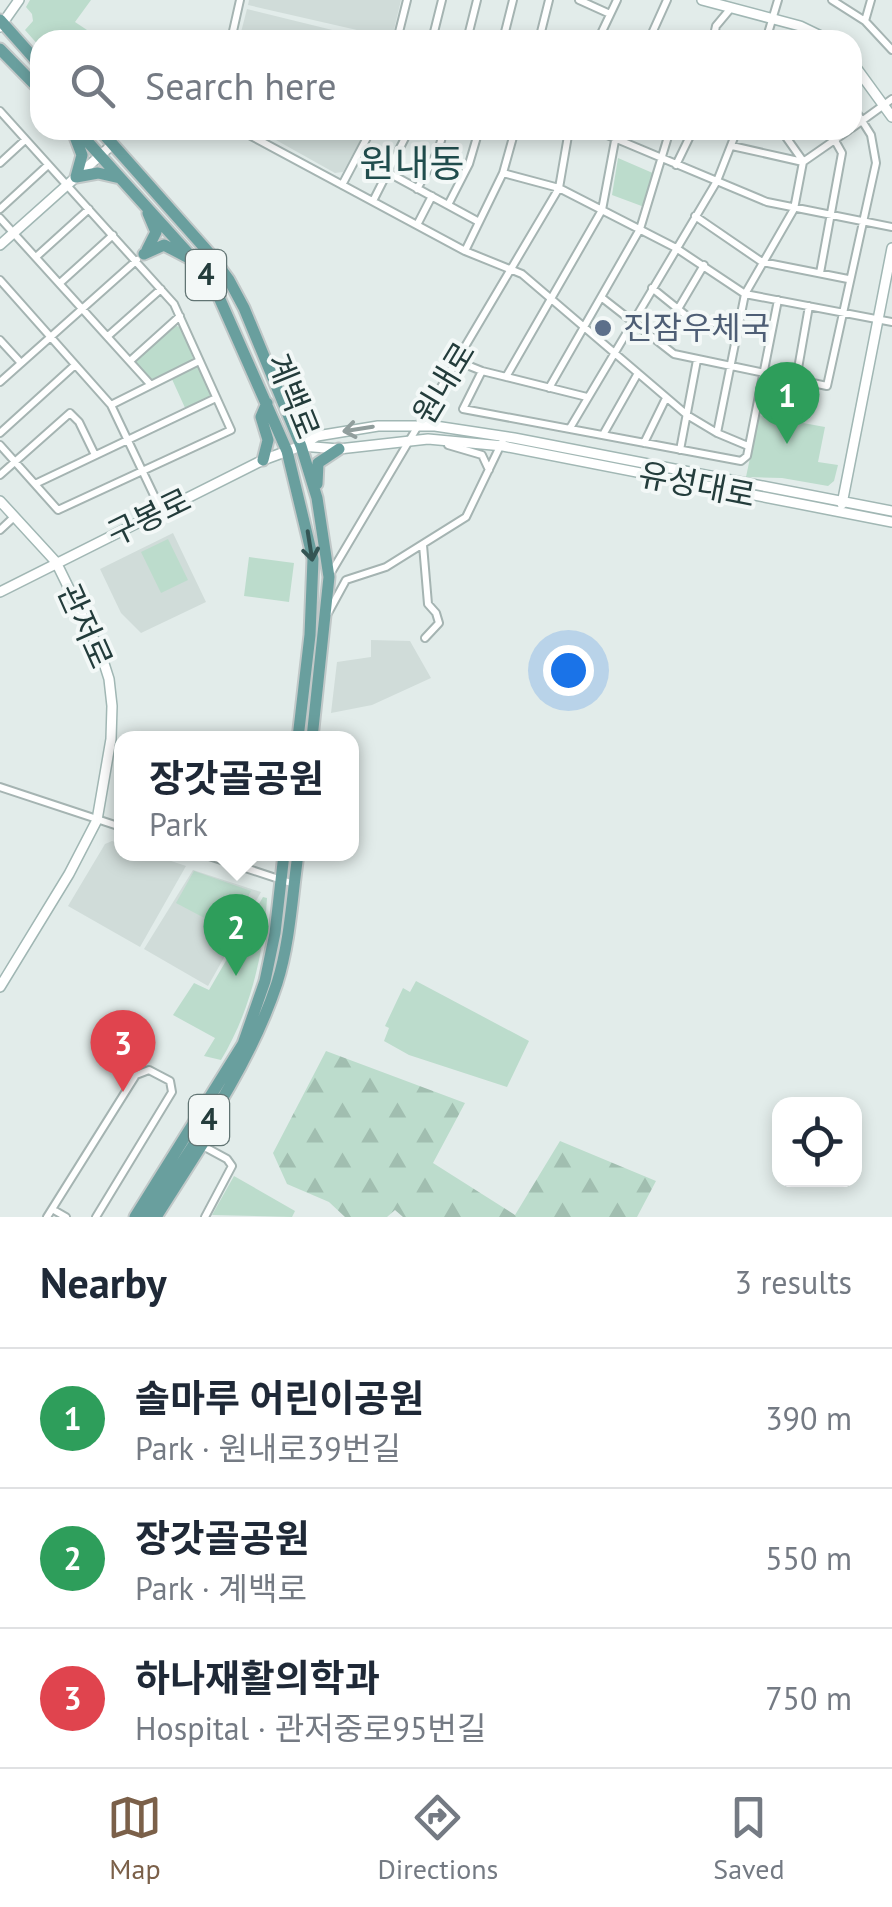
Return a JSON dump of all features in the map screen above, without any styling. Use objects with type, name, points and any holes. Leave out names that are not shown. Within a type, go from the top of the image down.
[{"type":"main road","points":[[1,23],[30,54]]},
{"type":"main road","points":[[0,52],[30,80]]},
{"type":"main road","points":[[72,181],[82,155],[79,140]]},
{"type":"main road","name":"계백로","points":[[85,140],[198,263],[218,295],[287,452],[313,558],[311,620],[299,731]]},
{"type":"main road","name":"계백로","points":[[109,140],[229,280],[301,446],[318,498],[329,577],[313,731]]},
{"type":"main road","points":[[72,181],[98,172],[121,178]]},
{"type":"main road","points":[[140,257],[153,243],[156,232],[146,204]]},
{"type":"main road","points":[[140,257],[164,245],[198,263]]},
{"type":"main road","points":[[263,460],[268,440],[261,417],[267,403]]},
{"type":"main road","points":[[318,498],[318,463],[340,450]]},
{"type":"main road","name":"4","points":[[146,1217],[235,1078],[264,1019],[278,979],[287,882],[285,861]]},
{"type":"main road","name":"4","points":[[132,1217],[250,1022],[295,861]]},
{"type":"main road","points":[[156,1217],[250,1063],[264,1019]]},
{"type":"street","points":[[1,23],[19,0]]},
{"type":"street","points":[[233,30],[240,0]]},
{"type":"street","points":[[400,30],[407,0]]},
{"type":"street","points":[[434,30],[442,0]]},
{"type":"street","points":[[469,30],[476,0]]},
{"type":"street","points":[[506,30],[513,0]]},
{"type":"street","points":[[542,30],[549,0]]},
{"type":"street","points":[[578,0],[610,14]]},
{"type":"street","points":[[603,30],[617,0]]},
{"type":"street","points":[[653,30],[666,0]]},
{"type":"street","points":[[702,0],[808,30]]},
{"type":"street","points":[[769,30],[778,0]]},
{"type":"street","points":[[865,21],[871,0]]},
{"type":"street","points":[[837,1],[865,21],[892,50]]},
{"type":"street","points":[[715,30],[731,8]]},
{"type":"street","points":[[884,39],[892,33]]},
{"type":"street","points":[[862,73],[888,102],[892,117]]},
{"type":"street","points":[[601,296],[674,354],[827,386],[876,155],[863,120],[888,102]]},
{"type":"street","points":[[0,111],[48,164],[72,181],[89,209],[113,235],[140,257],[180,316],[230,430],[58,510],[0,445]]},
{"type":"street","points":[[0,162],[25,140]]},
{"type":"street","points":[[259,140],[466,251],[512,270],[551,298],[687,415],[748,446]]},
{"type":"street","points":[[342,185],[367,140]]},
{"type":"street","points":[[372,201],[404,140]]},
{"type":"street","points":[[418,188],[441,140]]},
{"type":"street","points":[[448,205],[469,164],[476,140]]},
{"type":"street","points":[[466,251],[502,173],[511,140]]},
{"type":"street","name":"원내로","points":[[329,577],[559,188],[567,140]]},
{"type":"street","points":[[506,376],[602,210],[615,140]]},
{"type":"street","points":[[627,140],[660,158],[767,202],[892,227]]},
{"type":"street","points":[[549,388],[640,230],[666,140]]},
{"type":"street","points":[[676,165],[689,140]]},
{"type":"street","points":[[570,428],[717,181],[734,140]]},
{"type":"street","points":[[788,140],[804,162]]},
{"type":"street","points":[[717,433],[745,294],[794,209],[804,162],[835,140]]},
{"type":"street","points":[[820,274],[842,153],[836,140]]},
{"type":"street","points":[[0,245],[113,144]]},
{"type":"street","points":[[732,146],[804,162]]},
{"type":"street","points":[[0,209],[48,164]]},
{"type":"street","points":[[388,172],[479,222]]},
{"type":"street","points":[[502,173],[559,188],[676,248],[745,294],[892,322]]},
{"type":"street","points":[[417,225],[432,196]]},
{"type":"street","points":[[36,257],[89,209]]},
{"type":"street","points":[[695,216],[762,262],[849,279]]},
{"type":"street","points":[[0,218],[151,385]]},
{"type":"street","points":[[60,283],[113,235]]},
{"type":"street","points":[[842,507],[892,248]]},
{"type":"street","points":[[0,382],[140,257]]},
{"type":"street","points":[[678,309],[704,266]]},
{"type":"street","points":[[0,280],[111,405],[161,510]]},
{"type":"street","points":[[108,336],[162,288]]},
{"type":"street","points":[[652,288],[694,319],[736,328]]},
{"type":"street","points":[[482,371],[463,409],[740,461],[747,456],[778,300]]},
{"type":"street","points":[[796,380],[810,306]]},
{"type":"street","points":[[130,361],[180,316]]},
{"type":"street","points":[[0,340],[20,364]]},
{"type":"street","points":[[680,450],[697,360]]},
{"type":"street","points":[[111,405],[200,361]]},
{"type":"street","points":[[456,361],[587,398]]},
{"type":"street","points":[[0,434],[76,365]]},
{"type":"street","points":[[604,433],[638,373]]},
{"type":"street","points":[[35,484],[216,398]]},
{"type":"street","points":[[644,442],[666,398]]},
{"type":"street","points":[[0,475],[70,412],[94,455]]},
{"type":"street","name":"유성대로","points":[[301,446],[317,436],[378,426],[419,425],[842,507],[892,522]]},
{"type":"street","points":[[428,439],[482,455],[490,472]]},
{"type":"street","name":"유성대로","points":[[301,446],[340,450],[428,439],[504,441]]},
{"type":"street","points":[[327,614],[346,580],[386,567],[466,517],[504,441]]},
{"type":"street","name":"구봉로","points":[[0,592],[263,460],[301,446]]},
{"type":"street","name":"관저로","points":[[0,501],[56,562],[101,654],[110,684],[112,740],[97,820],[69,874],[0,986]]},
{"type":"street","name":"유성대로","points":[[842,507],[892,511]]},
{"type":"street","points":[[0,530],[14,517]]},
{"type":"street","points":[[424,545],[428,604],[439,622],[424,638]]},
{"type":"street","points":[[0,787],[114,825]]},
{"type":"street","points":[[225,861],[287,882]]},
{"type":"street","points":[[66,1217],[49,1213],[136,1075],[149,1070],[170,1081],[172,1092],[96,1217]]},
{"type":"street","points":[[202,1145],[232,1166],[205,1217]]},
{"type":"shaded area","points":[[249,0],[401,0],[394,30],[357,30],[248,5]]},
{"type":"shaded area","points":[[247,9],[332,30],[242,30]]},
{"type":"shaded area","points":[[276,140],[361,140],[343,172],[335,173]]},
{"type":"shaded area","points":[[173,533],[206,602],[141,633],[121,613],[100,569]]},
{"type":"shaded area","points":[[371,640],[410,641],[431,678],[372,705],[331,713],[337,662],[371,657]]},
{"type":"shaded area","points":[[114,842],[114,861],[171,861],[186,866],[140,947],[68,906],[105,844]]},
{"type":"shaded area","points":[[193,870],[261,892],[208,986],[144,949]]},
{"type":"green space","points":[[30,0],[91,0],[75,22],[87,30],[30,30],[30,36],[25,30],[33,21],[26,7]]},
{"type":"green space","points":[[618,158],[655,174],[647,208],[612,195]]},
{"type":"green space","points":[[176,326],[181,327],[194,361],[149,381],[135,361]]},
{"type":"green space","points":[[198,363],[214,396],[186,410],[171,377]]},
{"type":"green space","points":[[759,415],[825,427],[818,462],[838,465],[834,481],[828,486],[746,477]]},
{"type":"green space","points":[[168,539],[188,580],[161,593],[141,552]]},
{"type":"green space","points":[[249,557],[294,563],[289,602],[244,596]]},
{"type":"green space","points":[[194,871],[251,891],[229,931],[176,903]]},
{"type":"green space","points":[[263,897],[267,898],[263,940],[248,1002],[221,1060],[204,1056],[215,1038],[173,1015],[194,983],[209,990]]},
{"type":"green space","points":[[416,981],[529,1041],[507,1087],[409,1055],[384,1041],[389,1028],[385,1026],[403,988],[410,992]]},
{"type":"green space","points":[[326,1051],[465,1103],[433,1163],[515,1215],[560,1141],[656,1181],[637,1217],[403,1217],[395,1210],[387,1217],[345,1217],[329,1202],[287,1184],[273,1153]]},
{"type":"green space","points":[[234,1176],[295,1211],[292,1217],[212,1215]]},
{"type":"place","name":"진잠우체국","points":[[603,328]]},
{"type":"place","name":"솔마루 어린이공원","points":[[787,444]]},
{"type":"place","name":"장갓골공원","points":[[236,976]]},
{"type":"place","name":"하나재활의학과","points":[[123,1092]]},
{"type":"district","name":"원내동","points":[[412,164]]}]
